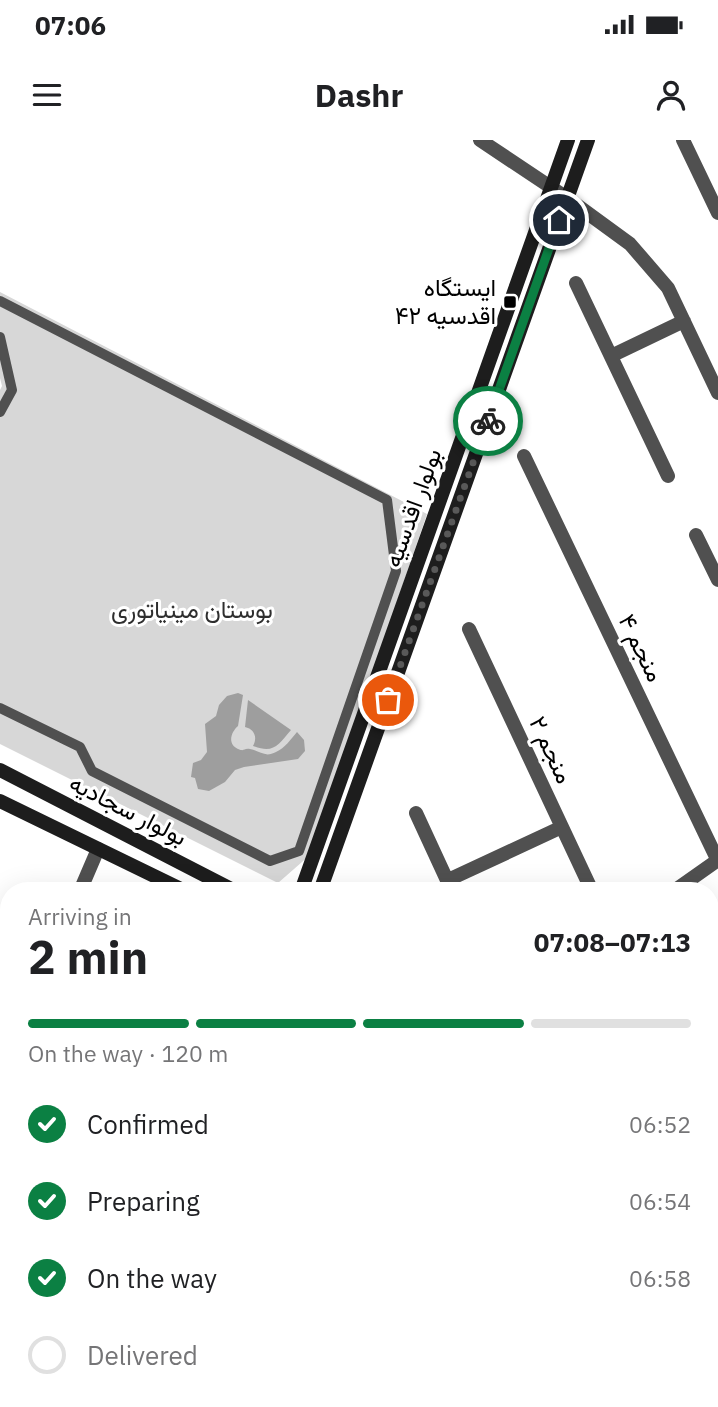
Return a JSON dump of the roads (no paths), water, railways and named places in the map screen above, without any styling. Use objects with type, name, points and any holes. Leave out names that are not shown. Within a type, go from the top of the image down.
[{"type":"main road","name":"بولوار اقدسیه","points":[[304,882],[568,140]]},
{"type":"main road","name":"بولوار اقدسیه","points":[[323,882],[588,140]]},
{"type":"main road","name":"بولوار سجادیه","points":[[0,770],[218,882]]},
{"type":"main road","name":"بولوار سجادیه","points":[[0,801],[167,882]]},
{"type":"street","points":[[480,140],[630,244],[668,288],[718,393]]},
{"type":"street","points":[[683,140],[718,213]]},
{"type":"street","points":[[576,283],[668,476]]},
{"type":"street","points":[[0,301],[387,500],[396,571],[299,851],[270,861],[92,771],[80,747],[0,708]]},
{"type":"street","points":[[611,356],[684,321]]},
{"type":"street","points":[[0,337],[12,390],[0,412]]},
{"type":"street","name":"منجم ۴","points":[[524,456],[718,860]]},
{"type":"street","points":[[696,535],[718,580]]},
{"type":"street","name":"منجم ۲","points":[[470,629],[588,882]]},
{"type":"street","points":[[416,813],[448,882]]},
{"type":"street","points":[[458,882],[562,827]]},
{"type":"street","points":[[84,882],[99,849]]},
{"type":"street","points":[[687,882],[718,860]]},
{"type":"place","name":"ایستگاه اقدسیه ۴۲","points":[[510,302]]},
{"type":"park label","name":"بوستان مینیاتوری","points":[[192,610]]}]
